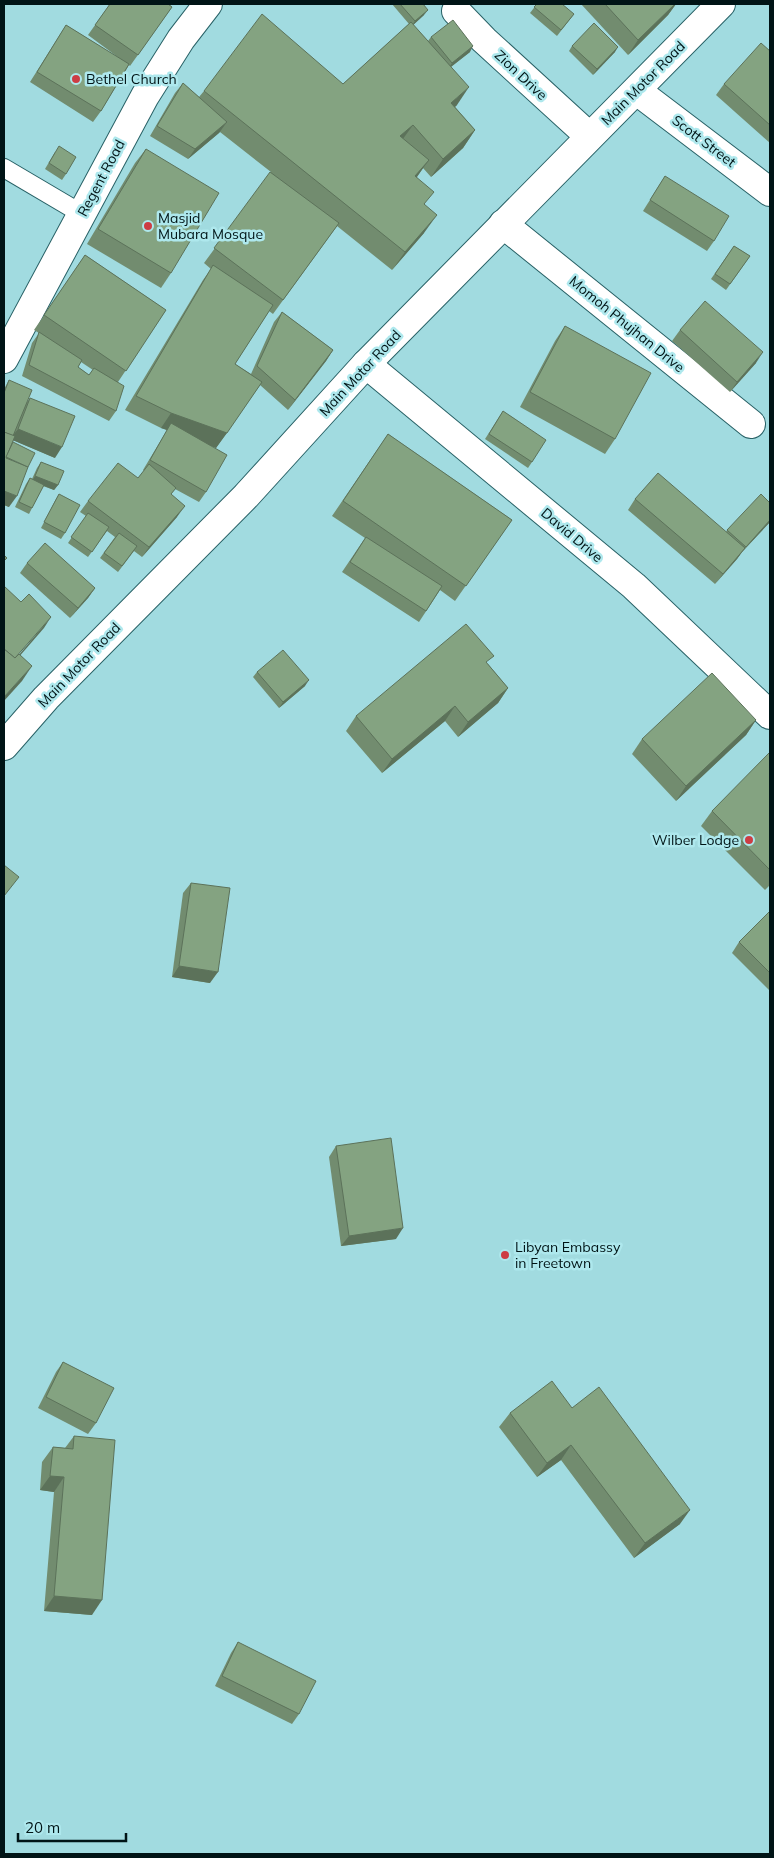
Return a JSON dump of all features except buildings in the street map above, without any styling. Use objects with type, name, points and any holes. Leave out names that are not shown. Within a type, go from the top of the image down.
[{"type":"street","name":"Regent Road","points":[[4,359],[145,96],[181,39],[208,4]]},
{"type":"street","name":"Main Motor Road","points":[[4,746],[46,698],[246,496],[366,364],[721,4]]},
{"type":"street","name":"Zion Drive","points":[[456,11],[498,53],[590,136]]},
{"type":"street","name":"Scott Street","points":[[637,91],[770,192]]},
{"type":"street","name":"Momoh Phujhan Drive","points":[[503,224],[750,424]]},
{"type":"street","name":"David Drive","points":[[366,364],[634,586],[770,716]]},
{"type":"lane","points":[[4,168],[82,214]]},
{"type":"place","name":"Bethel Church","points":[[76,79]]},
{"type":"place","name":"Masjid Mubara Mosque","points":[[148,226]]},
{"type":"place","name":"Wilber Lodge","points":[[749,840]]},
{"type":"place","name":"Libyan Embassy in Freetown","points":[[505,1255]]}]
